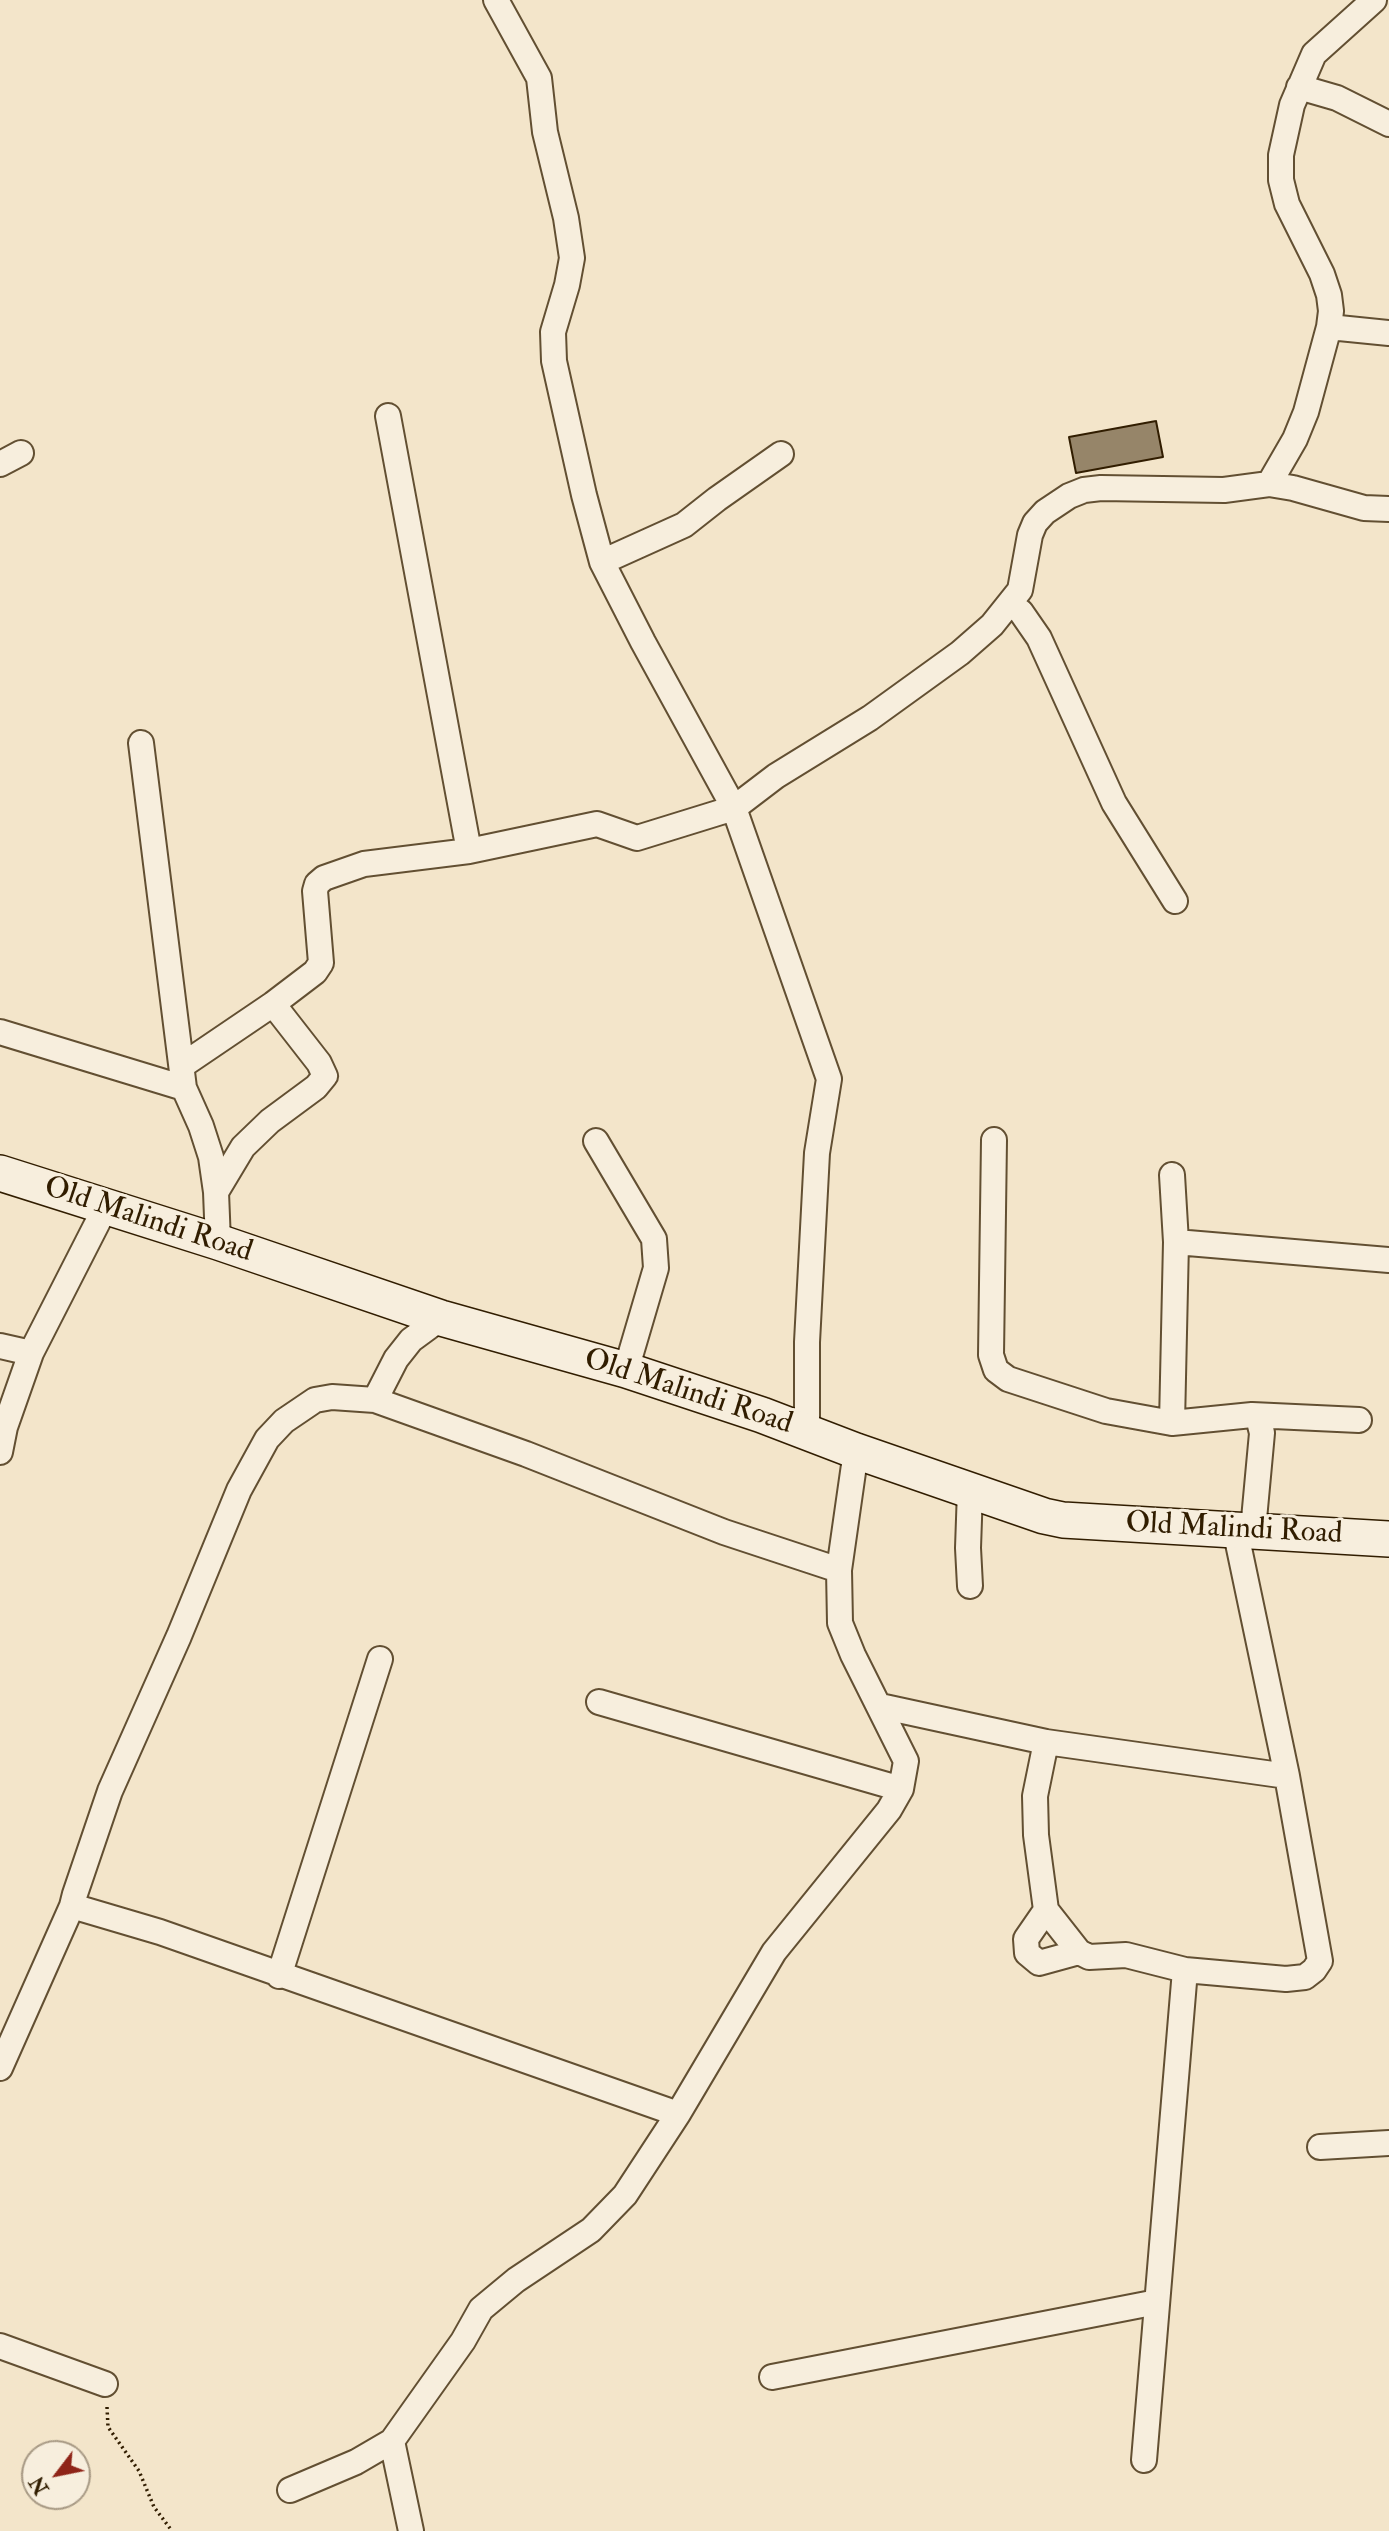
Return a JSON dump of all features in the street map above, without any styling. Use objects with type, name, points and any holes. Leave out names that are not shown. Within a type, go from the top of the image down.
[{"type":"main road","name":"Old Malindi Road","points":[[0,1173],[218,1242],[441,1318],[626,1370],[1044,1516],[1062,1520],[1389,1539]]},
{"type":"street","points":[[496,0],[539,78],[545,132],[566,218],[572,258],[553,332],[554,361],[602,562],[734,808],[829,1079],[817,1153],[807,1342],[807,1432]]},
{"type":"street","points":[[1269,484],[1296,439],[1329,327],[1329,295],[1322,274],[1287,204],[1280,180],[1281,155],[1292,106],[1314,54],[1374,0]]},
{"type":"street","points":[[1299,87],[1337,98],[1389,124]]},
{"type":"street","points":[[1329,327],[1389,333]]},
{"type":"street","points":[[388,416],[469,851]]},
{"type":"street","points":[[602,562],[684,525],[781,454]]},
{"type":"street","points":[[183,1076],[315,972],[321,963],[315,891],[317,884],[324,878],[364,864],[469,851],[597,824],[637,838],[734,808],[776,776],[870,718],[960,653],[992,625],[1020,590],[1030,535],[1035,523],[1045,512],[1069,496],[1084,490],[1101,488],[1224,490],[1269,484],[1364,508],[1389,509]]},
{"type":"street","points":[[1011,604],[1021,612],[1040,638],[1114,803],[1175,901]]},
{"type":"street","points":[[141,743],[183,1076],[211,1157],[216,1192],[218,1242]]},
{"type":"street","points":[[216,1192],[243,1147],[271,1121],[316,1087],[324,1076],[319,1063],[273,1004]]},
{"type":"street","points":[[0,1032],[183,1076]]},
{"type":"street","points":[[994,1140],[991,1355],[996,1370],[1008,1379],[1106,1410],[1172,1423],[1252,1415],[1359,1420]]},
{"type":"street","points":[[596,1141],[654,1240],[656,1268],[626,1370]]},
{"type":"street","points":[[1172,1175],[1176,1242],[1172,1423]]},
{"type":"street","points":[[0,1452],[5,1427],[31,1353],[105,1208]]},
{"type":"street","points":[[1176,1242],[1389,1259]]},
{"type":"street","points":[[375,1400],[396,1359],[411,1340],[441,1318]]},
{"type":"street","points":[[0,1346],[31,1353]]},
{"type":"street","points":[[0,2068],[72,1906],[110,1791],[179,1636],[239,1490],[267,1439],[284,1421],[315,1400],[332,1397],[375,1400],[526,1454],[724,1532],[839,1570]]},
{"type":"street","points":[[1046,1742],[1035,1796],[1035,1835],[1046,1910],[1079,1952],[1089,1957],[1126,1955],[1185,1970],[1286,1979],[1305,1977],[1314,1970],[1320,1961],[1245,1530],[1262,1433],[1259,1421],[1252,1415]]},
{"type":"street","points":[[290,2490],[356,2462],[393,2441],[449,2362],[481,2309],[516,2280],[591,2230],[625,2195],[678,2114],[774,1952],[889,1810],[901,1788],[906,1761],[840,1623],[839,1570],[856,1451]]},
{"type":"street","points":[[970,1490],[970,1586]]},
{"type":"street","points":[[279,1976],[380,1659]]},
{"type":"street","points":[[599,1702],[901,1788]]},
{"type":"street","points":[[880,1706],[1046,1742],[1287,1776]]},
{"type":"street","points":[[72,1906],[149,1928],[279,1976],[678,2114]]},
{"type":"street","points":[[1046,1910],[1026,1939],[1027,1953],[1039,1963],[1079,1952]]},
{"type":"street","points":[[1144,2460],[1185,1970]]},
{"type":"street","points":[[1320,2147],[1389,2143]]},
{"type":"street","points":[[772,2378],[1157,2302]]},
{"type":"street","points":[[0,2346],[105,2384]]},
{"type":"street","points":[[393,2441],[411,2531]]},
{"type":"path","points":[[105,2384],[108,2427],[139,2471],[154,2507],[172,2531]]},
{"type":"building","points":[[1156,421],[1163,457],[1076,473],[1069,437]]}]
